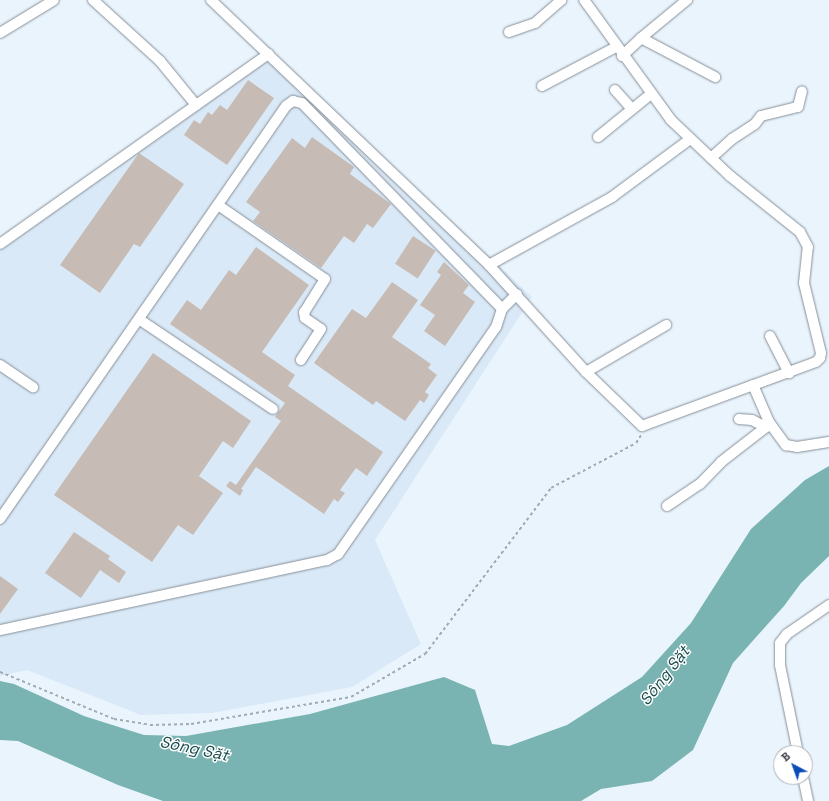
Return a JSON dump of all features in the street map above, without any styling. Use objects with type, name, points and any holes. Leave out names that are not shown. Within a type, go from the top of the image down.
[{"type":"street","points":[[0,33],[54,0]]},
{"type":"street","points":[[93,0],[160,61],[196,105]]},
{"type":"street","points":[[211,0],[489,265],[586,372],[642,426],[789,373],[820,358],[804,283],[808,247],[800,232],[787,220],[690,139],[651,94],[622,56],[584,0]]},
{"type":"street","points":[[509,32],[534,23],[561,0]]},
{"type":"street","points":[[622,56],[688,0]]},
{"type":"street","points":[[642,38],[715,78]]},
{"type":"street","points":[[542,86],[616,47]]},
{"type":"street","points":[[0,244],[268,54]]},
{"type":"street","points":[[615,90],[632,109]]},
{"type":"street","points":[[711,158],[761,116],[798,107],[802,90]]},
{"type":"street","points":[[598,137],[651,94]]},
{"type":"street","points":[[0,519],[140,320],[286,106],[293,101],[302,103],[502,309]]},
{"type":"street","points":[[489,265],[612,198],[690,139]]},
{"type":"street","points":[[218,205],[325,279],[304,312],[305,318],[321,329],[301,360]]},
{"type":"street","points":[[0,630],[327,560],[338,554],[496,327],[502,309],[516,294]]},
{"type":"street","points":[[140,320],[273,409]]},
{"type":"street","points":[[586,372],[666,325]]},
{"type":"street","points":[[770,336],[789,373]]},
{"type":"street","points":[[0,365],[33,387]]},
{"type":"street","points":[[753,385],[768,425],[790,448],[829,442]]},
{"type":"street","points":[[739,419],[752,420],[768,425]]},
{"type":"street","points":[[667,506],[700,484],[721,462],[768,425]]},
{"type":"street","points":[[796,745],[780,665],[780,643],[787,634],[829,605]]},
{"type":"street","points":[[805,785],[808,801]]},
{"type":"path","points":[[0,672],[114,718],[150,725],[191,724],[351,698],[425,654],[551,488],[636,443],[640,439],[642,426]]},
{"type":"shaded area","points":[[270,50],[532,297],[375,540],[421,644],[352,687],[212,713],[141,715],[27,670],[0,676],[0,250]]},
{"type":"water","name":"Sông Sặt","points":[[829,466],[829,556],[801,583],[784,606],[733,663],[693,750],[652,781],[601,789],[581,801],[163,801],[118,785],[18,741],[0,740],[0,681],[14,684],[84,716],[144,735],[186,736],[310,714],[444,677],[475,690],[492,744],[509,746],[567,725],[642,677],[691,623],[751,529],[805,480]]},
{"type":"building","points":[[248,80],[274,98],[227,165],[184,135],[194,120],[200,124],[208,112],[212,115],[220,105],[227,110]]},
{"type":"building","points":[[312,137],[354,167],[350,174],[391,204],[373,228],[367,224],[354,243],[344,236],[321,268],[253,221],[260,212],[246,202],[292,138],[305,148]]},
{"type":"building","points":[[139,153],[184,184],[140,247],[134,244],[100,293],[60,265]]},
{"type":"building","points":[[413,236],[436,251],[418,278],[395,264]]},
{"type":"building","points":[[256,247],[309,285],[262,352],[295,375],[288,386],[383,452],[367,476],[356,468],[340,490],[345,493],[338,502],[334,499],[324,514],[256,467],[241,489],[243,490],[240,496],[226,486],[230,481],[236,485],[281,421],[275,417],[285,403],[170,324],[187,300],[201,310],[229,270],[236,275]]},
{"type":"building","points":[[444,262],[469,285],[463,293],[475,302],[445,346],[424,331],[435,315],[420,305],[441,275],[437,272]]},
{"type":"building","points":[[392,282],[418,300],[392,337],[431,364],[428,368],[437,375],[425,392],[429,395],[424,403],[420,400],[405,421],[376,401],[373,405],[314,363],[352,309],[366,318]]},
{"type":"building","points":[[153,353],[251,421],[233,448],[223,441],[199,476],[223,493],[193,535],[178,525],[152,562],[54,495]]},
{"type":"building","points":[[74,532],[110,556],[108,559],[126,572],[119,583],[100,570],[81,598],[45,573]]},
{"type":"building","points":[[0,576],[18,589],[0,614]]}]
